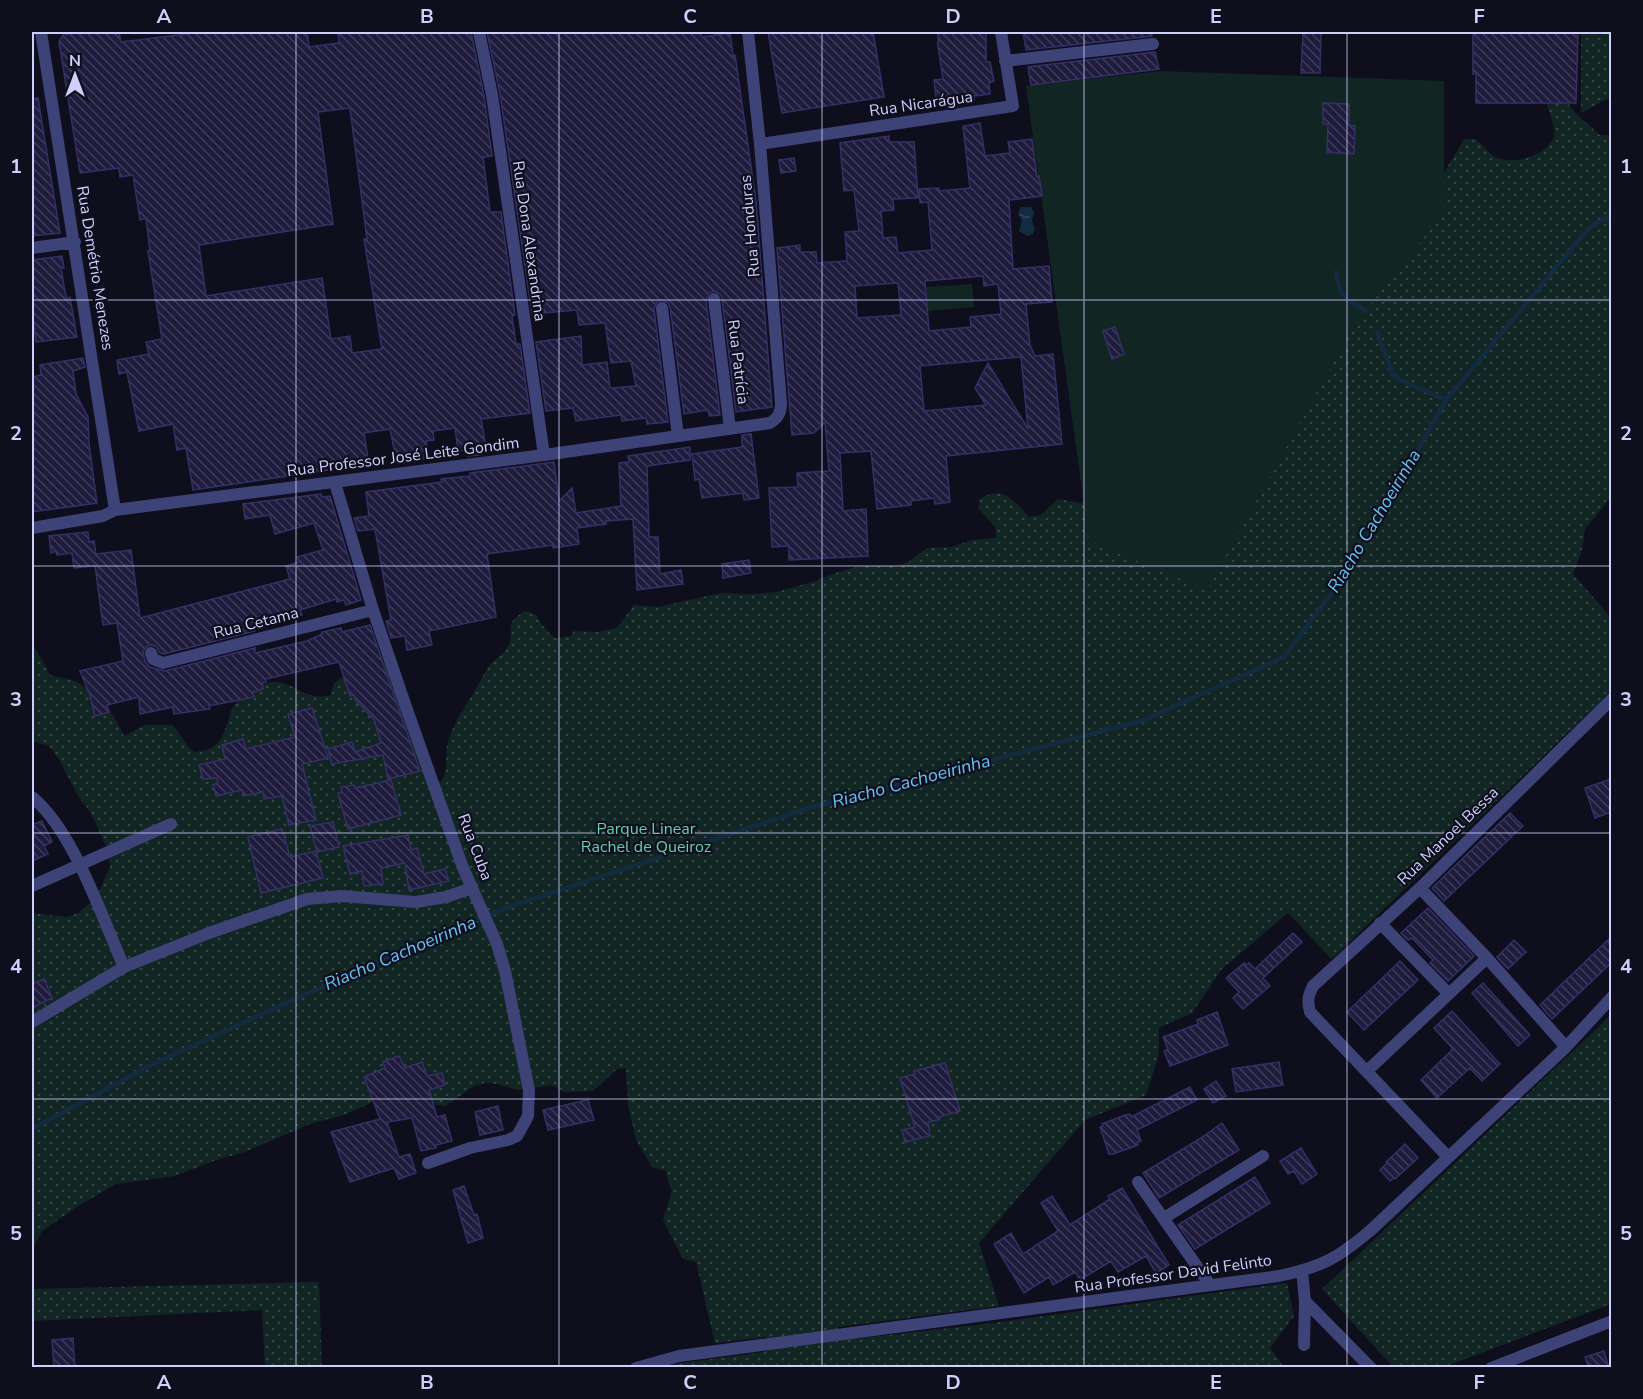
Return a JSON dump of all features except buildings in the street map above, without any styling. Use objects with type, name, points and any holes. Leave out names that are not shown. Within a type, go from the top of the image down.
[{"type":"street","name":"Rua Demétrio Menezes","points":[[41,32],[115,510]]},
{"type":"street","name":"Rua Dona Alexandrina","points":[[479,32],[492,95],[544,456]]},
{"type":"street","name":"Rua Honduras","points":[[748,32],[760,144],[781,403],[781,412],[777,418]]},
{"type":"street","name":"Rua Nicarágua","points":[[760,144],[1013,106],[1001,32]]},
{"type":"street","points":[[1005,61],[1153,44]]},
{"type":"street","points":[[32,248],[75,242]]},
{"type":"street","name":"Rua Patrícia","points":[[714,299],[730,429]]},
{"type":"street","points":[[662,308],[678,436]]},
{"type":"street","name":"Rua Professor José Leite Gondim","points":[[32,528],[103,516],[115,510],[544,456],[770,423],[777,418]]},
{"type":"street","name":"Rua Cuba","points":[[335,483],[373,610],[405,704],[474,892],[493,933],[505,972],[529,1090],[528,1116],[517,1136],[428,1162]]},
{"type":"street","name":"Rua Cetama","points":[[151,653],[153,659],[163,663],[373,610]]},
{"type":"street","name":"Rua Manoel Bessa","points":[[1367,1071],[1310,1012],[1307,1003],[1313,986],[1420,888],[1611,699]]},
{"type":"street","points":[[32,796],[56,822],[79,865],[124,967]]},
{"type":"street","points":[[32,886],[171,824]]},
{"type":"street","points":[[1420,888],[1487,958],[1566,1047]]},
{"type":"street","points":[[32,1022],[124,967],[208,933],[307,899],[342,896],[416,902],[474,892]]},
{"type":"street","points":[[1380,923],[1449,993]]},
{"type":"street","points":[[1448,1157],[1367,1071],[1487,958]]},
{"type":"street","name":"Rua Professor David Felinto","points":[[636,1368],[679,1356],[1279,1276],[1324,1264],[1349,1249],[1448,1157],[1566,1047],[1611,997]]},
{"type":"street","points":[[1164,1218],[1263,1156]]},
{"type":"street","points":[[1138,1182],[1210,1285]]},
{"type":"street","points":[[1302,1271],[1305,1301],[1304,1345]]},
{"type":"street","points":[[1305,1301],[1371,1368]]},
{"type":"street","points":[[1491,1368],[1611,1321]]},
{"type":"green space","points":[[1581,32],[1611,32],[1612,96],[1581,113]]},
{"type":"green space","points":[[1161,71],[1444,81],[1444,212],[1354,325],[1207,590],[1089,541],[1026,86]]},
{"type":"green space","name":"Parque Linear Rachel de Queiroz","points":[[1554,94],[1567,102],[1574,112],[1600,135],[1611,135],[1611,497],[1585,529],[1582,550],[1573,574],[1611,618],[1611,691],[1332,959],[1288,913],[1222,969],[1192,1013],[1159,1028],[1159,1054],[1146,1095],[1085,1120],[979,1243],[999,1306],[838,1327],[836,1341],[993,1323],[1287,1283],[1294,1316],[1270,1348],[1284,1367],[665,1367],[764,1352],[767,1337],[715,1343],[696,1262],[683,1259],[663,1220],[672,1191],[666,1174],[668,1172],[652,1167],[636,1140],[628,1104],[626,1068],[617,1069],[593,1091],[564,1092],[552,1085],[519,1090],[485,1083],[474,1086],[445,1106],[433,1104],[424,1096],[390,1094],[347,1114],[310,1124],[245,1152],[216,1160],[175,1176],[116,1184],[78,1206],[42,1231],[32,1250],[32,913],[67,917],[78,913],[96,898],[110,867],[108,850],[91,813],[78,796],[60,761],[49,746],[32,741],[32,645],[50,675],[78,683],[95,694],[109,709],[124,736],[145,725],[172,725],[194,752],[207,750],[216,745],[222,738],[237,702],[260,685],[272,682],[282,683],[309,695],[319,697],[331,695],[334,683],[344,676],[379,676],[385,660],[430,791],[437,786],[445,774],[447,746],[455,724],[487,670],[509,643],[513,621],[525,611],[536,615],[554,638],[571,636],[574,631],[597,632],[617,628],[634,605],[658,607],[720,593],[776,592],[861,566],[897,566],[908,562],[927,548],[951,547],[973,540],[996,538],[995,526],[978,508],[980,499],[995,493],[1008,496],[1029,517],[1041,515],[1058,499],[1081,503],[1442,176],[1464,139],[1476,139],[1493,156],[1500,159],[1528,158],[1545,149],[1554,135],[1547,103]]},
{"type":"green space","points":[[972,284],[974,307],[928,311],[926,287]]},
{"type":"green space","points":[[1611,1015],[1611,1304],[1444,1367],[1393,1367],[1322,1289]]},
{"type":"green space","points":[[319,1282],[322,1367],[265,1367],[262,1310],[32,1321],[32,1289]]},
{"type":"water","points":[[1021,207],[1031,207],[1034,213],[1032,221],[1035,229],[1033,234],[1028,236],[1019,231],[1022,221],[1018,213]]},
{"type":"waterway","name":"Riacho Cachoeirinha","points":[[32,1129],[155,1063],[444,931],[512,906],[809,808],[1144,720],[1284,657],[1353,564],[1446,400],[1588,229],[1612,214]]},
{"type":"waterway","points":[[1336,272],[1344,296],[1366,311]]},
{"type":"waterway","points":[[1377,332],[1394,377],[1446,400]]}]
